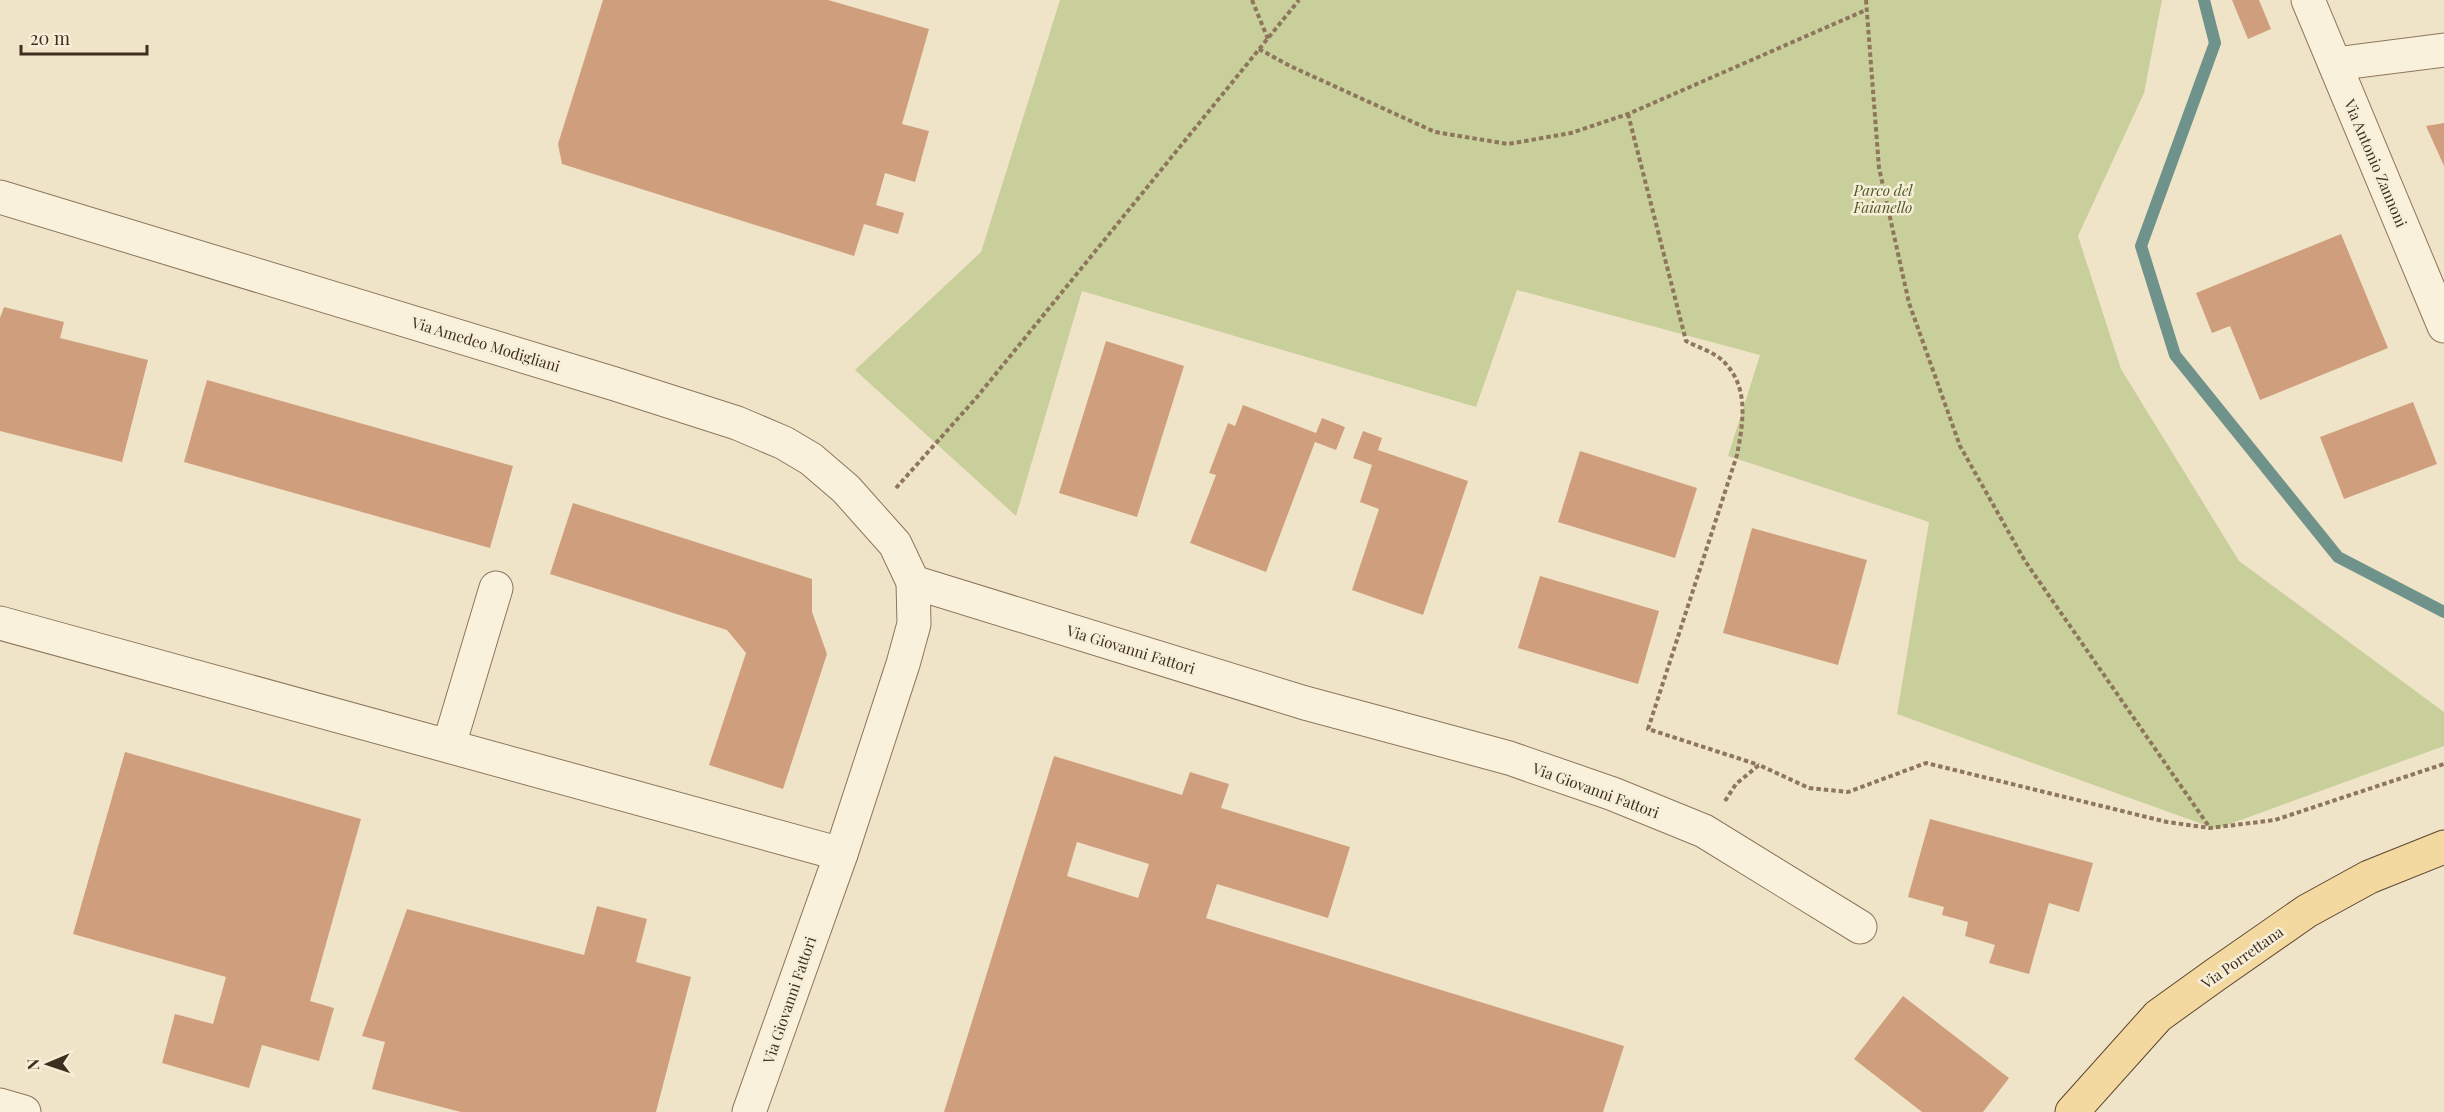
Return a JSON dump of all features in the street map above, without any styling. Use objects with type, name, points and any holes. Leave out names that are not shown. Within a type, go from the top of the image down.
[{"type":"main road","name":"Via Porrettana","points":[[2072,1112],[2157,1016],[2307,911],[2369,877],[2444,847]]},
{"type":"street","name":"Via Antonio Zannoni","points":[[2308,0],[2444,326]]},
{"type":"street","points":[[2335,64],[2444,50]]},
{"type":"street","name":"Via Amedeo Modigliani","points":[[0,197],[737,423],[784,443],[811,459],[846,489],[895,544],[913,582]]},
{"type":"street","name":"Via Giovanni Fattori","points":[[749,1112],[841,854],[903,664],[914,624],[913,582],[1305,703],[1509,758],[1613,794],[1704,831],[1860,927]]},
{"type":"street","points":[[449,745],[496,588]]},
{"type":"street","points":[[0,623],[841,854]]},
{"type":"street","points":[[0,1105],[24,1112]]},
{"type":"path","points":[[1252,0],[1268,39]]},
{"type":"path","points":[[871,515],[977,397],[1299,0]]},
{"type":"path","points":[[1866,0],[1879,168],[1909,303],[1959,446],[2025,561],[2210,828]]},
{"type":"path","points":[[1259,49],[1290,66],[1436,132],[1508,144],[1571,133],[1628,114],[1866,10]]},
{"type":"path","points":[[1628,114],[1686,341],[1723,360],[1739,384],[1744,412],[1737,455],[1648,729],[1759,765],[1809,788],[1848,792],[1926,763],[2167,822],[2210,828],[2275,820],[2444,764]]},
{"type":"path","points":[[1704,831],[1736,784],[1759,765]]},
{"type":"green space","name":"Parco del Faianello","points":[[1060,0],[2162,0],[2144,93],[2078,236],[2121,369],[2239,561],[2444,712],[2444,746],[2216,829],[1897,714],[1929,522],[1728,456],[1760,355],[1517,290],[1476,407],[1082,291],[1016,516],[855,370],[981,252]]},
{"type":"building","points":[[603,0],[828,0],[929,29],[902,124],[929,131],[915,182],[885,173],[876,205],[904,213],[898,234],[864,224],[854,256],[562,164],[558,144]]},
{"type":"building","points":[[2232,0],[2259,0],[2271,29],[2248,39]]},
{"type":"building","points":[[2444,123],[2444,166],[2426,126]]},
{"type":"building","points":[[2341,234],[2388,348],[2260,400],[2230,326],[2212,333],[2196,293]]},
{"type":"building","points":[[4,307],[64,322],[60,338],[148,360],[122,462],[0,431],[0,318]]},
{"type":"building","points":[[1106,341],[1184,366],[1137,517],[1059,493]]},
{"type":"building","points":[[207,380],[513,466],[490,548],[184,462]]},
{"type":"building","points":[[2413,402],[2437,464],[2344,499],[2320,437]]},
{"type":"building","points":[[1243,405],[1316,433],[1322,418],[1345,427],[1336,450],[1315,442],[1266,572],[1190,543],[1216,475],[1209,473],[1228,423],[1235,426]]},
{"type":"building","points":[[1363,431],[1382,438],[1378,450],[1468,481],[1423,615],[1352,590],[1379,509],[1360,502],[1372,465],[1353,458]]},
{"type":"building","points":[[1580,451],[1697,488],[1675,558],[1558,522]]},
{"type":"building","points":[[573,503],[812,579],[812,612],[827,654],[783,789],[709,765],[746,653],[727,630],[550,574]]},
{"type":"building","points":[[1752,528],[1867,560],[1838,665],[1723,633]]},
{"type":"building","points":[[1540,576],[1659,611],[1638,684],[1518,648]]},
{"type":"building","points":[[125,752],[361,819],[310,1001],[334,1008],[319,1061],[262,1045],[249,1088],[162,1063],[175,1014],[213,1024],[226,977],[73,934]]},
{"type":"building","points":[[1054,756],[1182,795],[1190,772],[1229,784],[1221,808],[1350,847],[1328,918],[1217,884],[1206,918],[1624,1046],[1603,1112],[944,1112]],"holes":[[[1077,842],[1149,864],[1138,898],[1067,876]]]},
{"type":"building","points":[[1930,819],[2093,863],[2079,912],[2049,903],[2029,974],[1989,963],[1995,945],[1965,936],[1968,922],[1942,915],[1944,907],[1908,897]]},
{"type":"building","points":[[597,906],[647,919],[636,962],[691,977],[656,1112],[461,1112],[372,1089],[385,1042],[362,1036],[407,909],[584,955]]},
{"type":"building","points":[[1903,996],[2009,1078],[1983,1112],[1922,1112],[1854,1059]]},
{"type":"waterway","points":[[2204,0],[2215,43],[2141,246],[2175,355],[2338,557],[2444,612]]}]
